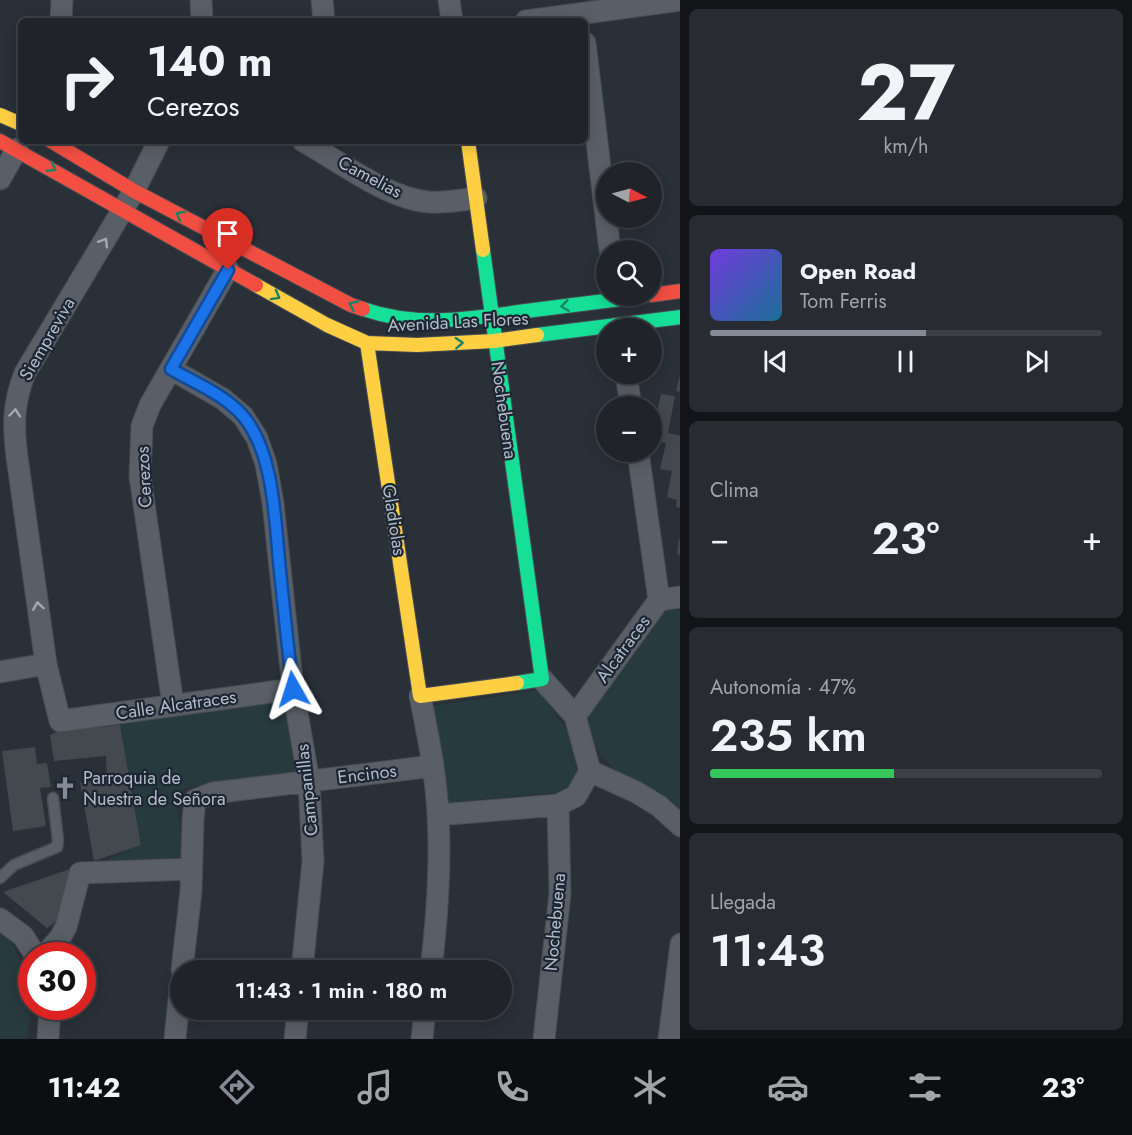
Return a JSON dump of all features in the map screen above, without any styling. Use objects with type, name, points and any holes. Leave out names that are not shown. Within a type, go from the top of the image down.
[{"type":"street","points":[[61,18],[62,0]]},
{"type":"street","points":[[201,0],[202,18]]},
{"type":"street","points":[[322,0],[324,18]]},
{"type":"street","points":[[449,0],[452,18]]},
{"type":"street","points":[[582,17],[680,0]]},
{"type":"street","points":[[588,68],[599,162]]},
{"type":"street","points":[[0,115],[18,123]]},
{"type":"street","name":"Avenida Las Flores","points":[[55,144],[228,270],[334,329],[367,344],[409,345],[494,341],[596,330]]},
{"type":"street","name":"Siempreviva","points":[[60,721],[46,664],[16,457],[14,428],[17,394],[25,373],[129,200],[157,144]]},
{"type":"street","name":"Camelias","points":[[315,144],[334,149],[389,191],[406,197],[430,202],[476,198]]},
{"type":"street","name":"Nochebuena","points":[[468,144],[542,679]]},
{"type":"street","points":[[0,179],[9,145]]},
{"type":"street","name":"Avenida Las Flores","points":[[9,145],[371,313],[404,320],[434,321],[491,316],[596,300]]},
{"type":"street","name":"Cerezos","points":[[173,705],[140,476],[142,426],[150,405],[228,270]]},
{"type":"street","points":[[662,294],[680,291]]},
{"type":"street","name":"Avenida Las Flores","points":[[662,320],[680,317]]},
{"type":"street","name":"Gladiolas","points":[[367,344],[420,696]]},
{"type":"street","name":"Campanillas","points":[[171,369],[223,399],[243,416],[257,438],[266,464],[273,503],[293,689],[309,782],[313,861],[303,960]]},
{"type":"street","points":[[639,462],[659,600]]},
{"type":"street","name":"Alcatraces","points":[[575,716],[659,600],[680,597]]},
{"type":"street","points":[[0,672],[46,664]]},
{"type":"street","points":[[431,960],[438,891],[438,814],[433,766],[420,696],[542,679],[575,716],[590,771],[576,796],[558,805],[438,814]]},
{"type":"street","name":"Calle Alcatraces","points":[[60,721],[293,689]]},
{"type":"street","name":"Encinos","points":[[191,869],[195,800],[213,793],[433,766]]},
{"type":"street","points":[[590,771],[651,802],[680,825]]},
{"type":"street","name":"Nochebuena","points":[[544,1039],[560,894],[558,805]]},
{"type":"street","points":[[56,942],[66,927],[80,873],[191,869],[191,891],[183,960]]},
{"type":"street","points":[[0,919],[23,936],[27,942]]},
{"type":"street","points":[[669,1039],[680,952]]},
{"type":"street","points":[[48,1039],[49,1020]]},
{"type":"street","points":[[174,1039],[176,1020]]},
{"type":"street","points":[[295,1039],[297,1020]]},
{"type":"street","points":[[422,1039],[424,1020]]},
{"type":"lane","points":[[0,878],[14,865],[57,847],[52,798]]},
{"type":"green space","points":[[680,610],[680,816],[618,773],[604,759],[594,744],[589,727],[590,710],[659,612]]},
{"type":"green space","points":[[539,690],[579,749],[577,782],[571,791],[444,803],[433,706]]},
{"type":"green space","points":[[291,699],[301,772],[185,788],[176,799],[184,857],[105,861],[141,844],[120,725],[181,713]]},
{"type":"green space","points":[[0,934],[12,942],[18,955],[18,1020],[30,1020],[27,1039],[0,1039]]},
{"type":"building","points":[[680,375],[680,392],[676,391]]},
{"type":"building","points":[[661,394],[675,396],[668,433],[680,436],[680,508],[676,507],[677,500],[667,497],[672,471],[660,469],[666,443],[662,442]]},
{"type":"building","points":[[679,539],[680,539],[680,555],[677,554]]},
{"type":"building","points":[[120,725],[141,845],[94,861],[80,783],[107,778],[106,756],[54,761],[50,735],[57,732]]},
{"type":"building","points":[[35,747],[37,764],[47,763],[51,787],[40,788],[46,826],[13,831],[2,751]]},
{"type":"building","points":[[70,869],[62,917],[47,928],[3,892]]},
{"type":"traffic: fast","points":[[483,250],[542,679],[517,683]]},
{"type":"traffic: fast","points":[[363,309],[404,318],[444,320],[596,302]]},
{"type":"traffic: fast","points":[[537,335],[680,317]]},
{"type":"traffic: slow","points":[[0,115],[18,123]]},
{"type":"traffic: slow","points":[[468,144],[483,250]]},
{"type":"traffic: slow","points":[[256,285],[327,325],[367,343],[417,345],[494,341],[537,335]]},
{"type":"traffic: slow","points":[[367,343],[420,696],[517,683]]},
{"type":"traffic: jam","points":[[0,141],[256,285]]},
{"type":"traffic: jam","points":[[56,144],[134,191],[351,305],[363,309]]},
{"type":"traffic: jam","points":[[662,294],[680,291]]},
{"type":"place","name":"Parroquia de Nuestra de Señora","points":[[65,788]]},
{"type":"route","points":[[228,270],[171,369],[223,399],[243,416],[257,438],[266,464],[273,503],[293,689]]}]
